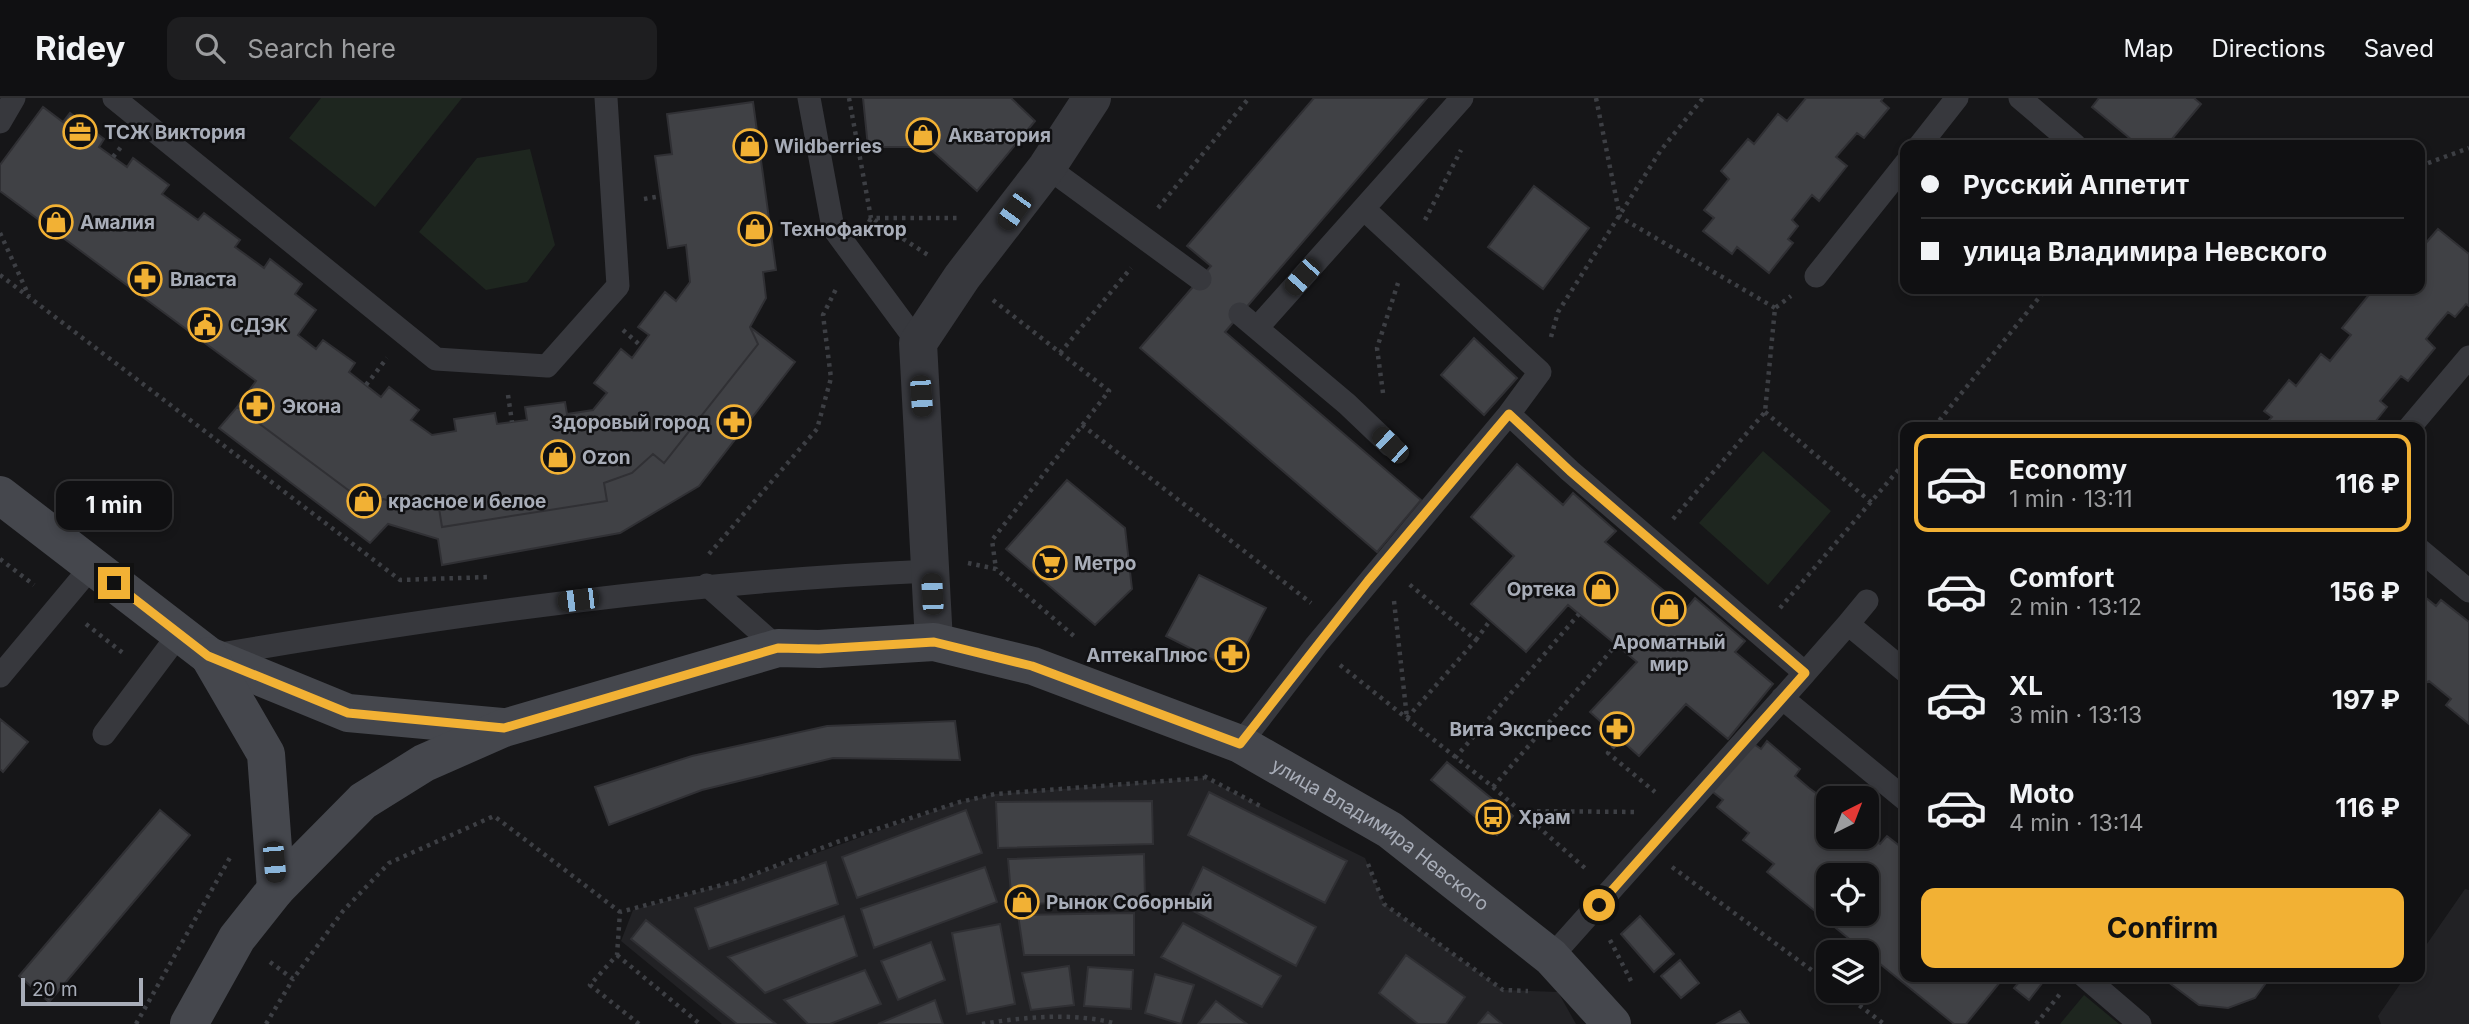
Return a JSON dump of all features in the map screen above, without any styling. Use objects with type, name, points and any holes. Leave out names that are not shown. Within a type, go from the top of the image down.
[{"type":"street","points":[[934,642],[918,344],[962,277],[1047,167],[1091,98]]},
{"type":"street","name":"улица Владимира Невского","points":[[0,495],[194,645],[348,713],[504,728]]},
{"type":"street","name":"улица Владимира Невского","points":[[189,1024],[237,938],[276,889],[363,801],[424,763],[504,728],[778,648],[819,649],[934,642],[1032,666],[1224,739],[1390,830],[1551,957],[1612,1024]]},
{"type":"street","name":"улица Владимира Невского","points":[[194,645],[266,754],[276,889]]},
{"type":"lane","points":[[0,122],[14,98]]},
{"type":"lane","points":[[114,98],[436,359],[547,366],[618,286],[606,98]]},
{"type":"lane","points":[[810,98],[833,228],[918,344]]},
{"type":"lane","points":[[1390,445],[1249,321],[1364,209],[1462,98]]},
{"type":"lane","points":[[1924,140],[1957,98]]},
{"type":"lane","points":[[2020,98],[2069,140]]},
{"type":"lane","points":[[1047,167],[1200,279]]},
{"type":"lane","points":[[1816,276],[1900,171]]},
{"type":"lane","points":[[1224,739],[1388,564],[1540,372],[1364,209]]},
{"type":"lane","points":[[2414,422],[2469,357]]},
{"type":"lane","points":[[1509,414],[1805,673]]},
{"type":"lane","points":[[2425,554],[2469,591]]},
{"type":"lane","points":[[0,676],[92,566]]},
{"type":"lane","points":[[104,733],[149,673],[194,645],[706,585],[930,571]]},
{"type":"lane","points":[[706,585],[778,648]]},
{"type":"lane","points":[[1551,957],[1867,601]]},
{"type":"lane","points":[[1848,624],[1900,666]]},
{"type":"lane","points":[[1782,698],[1900,795]]},
{"type":"lane","points":[[2077,982],[2140,1024]]},
{"type":"path","points":[[849,98],[871,218],[966,218],[999,232]]},
{"type":"path","points":[[1060,354],[1249,98]]},
{"type":"path","points":[[1596,98],[1620,217],[1776,308]]},
{"type":"path","points":[[1540,372],[1558,312],[1661,150],[1703,98]]},
{"type":"path","points":[[2425,164],[2469,148]]},
{"type":"path","points":[[0,233],[30,298]]},
{"type":"path","points":[[1654,542],[1765,412],[1776,308],[1816,276]]},
{"type":"path","points":[[1938,422],[2042,294]]},
{"type":"path","points":[[996,569],[992,540],[1109,391]]},
{"type":"path","points":[[1765,412],[1872,503]]},
{"type":"path","points":[[1082,425],[1315,607]]},
{"type":"path","points":[[1759,632],[1900,468]]},
{"type":"path","points":[[0,559],[149,673]]},
{"type":"path","points":[[1388,564],[1476,640]]},
{"type":"path","points":[[1388,564],[1407,718],[1489,622]]},
{"type":"path","points":[[1455,758],[1579,614]]},
{"type":"path","points":[[1493,787],[1616,645]]},
{"type":"path","points":[[1204,778],[1224,739]]},
{"type":"path","points":[[1620,739],[1608,753],[1680,813]]},
{"type":"path","points":[[620,912],[737,881],[837,842],[960,802],[995,794],[1204,778],[1266,808]]},
{"type":"path","points":[[1518,811],[1680,813]]},
{"type":"path","points":[[266,1024],[293,979],[343,911],[389,863],[494,816],[620,912]]},
{"type":"path","points":[[1649,848],[1816,973]]},
{"type":"path","points":[[136,1024],[200,915],[232,852]]},
{"type":"path","points":[[1365,858],[1384,904],[1503,990],[1531,991]]},
{"type":"path","points":[[620,912],[617,956],[590,985],[639,1024]]},
{"type":"path","points":[[200,915],[293,979]]},
{"type":"path","points":[[617,956],[699,1024]]},
{"type":"path","points":[[2036,1024],[2074,982]]},
{"type":"path","points":[[1856,1003],[1884,1024]]},
{"type":"path","points":[[982,1024],[1028,1019],[1102,1019],[1117,1024]]},
{"type":"shaded area","points":[[321,98],[462,98],[375,207],[289,138]]},
{"type":"shaded area","points":[[530,149],[555,245],[527,282],[486,290],[419,232],[477,158]]},
{"type":"shaded area","points":[[1763,451],[1831,511],[1768,585],[1699,523]]},
{"type":"shaded area","name":"Рынок Соборный","points":[[1204,778],[1365,858],[1384,904],[1503,990],[1558,992],[1576,1024],[722,1024],[621,941],[633,910],[737,881],[960,802],[995,794]]},
{"type":"shaded area","points":[[2465,889],[2469,890],[2469,1024],[2381,1024],[2378,1016],[2402,982],[2425,982],[2425,947]]},
{"type":"shaded area","points":[[2084,995],[2119,1024],[2060,1024]]},
{"type":"building","points":[[863,98],[1011,98],[1035,121],[977,191],[928,147],[868,147]]},
{"type":"building","points":[[1314,98],[1427,98],[1225,332],[1421,500],[1377,552],[1140,348],[1211,266],[1187,246]]},
{"type":"building","points":[[1806,98],[1883,98],[1881,101],[1889,108],[1864,138],[1857,133],[1836,157],[1847,166],[1819,201],[1812,195],[1792,220],[1798,226],[1788,239],[1793,243],[1769,273],[1737,247],[1732,254],[1703,231],[1714,218],[1704,210],[1729,179],[1721,171],[1748,139],[1754,144],[1778,114],[1787,121]]},
{"type":"building","points":[[2099,98],[2194,98],[2201,104],[2171,140],[2132,140],[2092,107]]},
{"type":"building","points":[[753,102],[776,270],[763,272],[766,298],[750,327],[758,344],[664,463],[653,454],[632,473],[604,483],[607,501],[442,527],[439,508],[410,507],[383,499],[375,510],[237,407],[256,381],[0,191],[0,165],[43,107],[63,122],[70,113],[104,139],[99,147],[127,167],[133,158],[169,185],[162,194],[198,220],[204,213],[240,240],[235,247],[264,268],[270,259],[302,284],[295,294],[316,310],[298,335],[316,349],[323,340],[355,363],[349,372],[381,397],[389,387],[419,410],[411,420],[432,435],[456,431],[454,419],[495,413],[497,424],[527,420],[525,407],[565,402],[567,414],[593,410],[607,393],[594,383],[621,349],[632,358],[649,335],[638,327],[665,292],[676,301],[690,282],[686,245],[668,248],[655,156],[672,154],[667,114]]},
{"type":"building","points":[[1534,186],[1589,228],[1543,289],[1488,247]]},
{"type":"building","points":[[2438,229],[2469,254],[2469,306],[2466,304],[2455,317],[2448,312],[2437,325],[2426,339],[2435,348],[2408,381],[2401,376],[2380,401],[2387,407],[2375,422],[2268,422],[2272,417],[2264,411],[2289,380],[2296,386],[2321,354],[2330,361],[2351,335],[2342,328],[2368,296],[2366,294],[2425,294],[2425,244]]},
{"type":"building","points":[[750,327],[795,362],[699,486],[620,533],[442,565],[438,539],[388,524],[370,543],[219,428],[237,407],[375,510],[383,499],[410,507],[439,508],[442,527],[607,501],[604,483],[632,473],[653,454],[664,463],[758,344]]},
{"type":"building","points":[[1474,338],[1517,378],[1484,415],[1441,375]]},
{"type":"building","points":[[1517,464],[1563,505],[1573,493],[1616,531],[1605,542],[1686,609],[1695,598],[1745,641],[1735,652],[1773,684],[1728,739],[1686,704],[1639,756],[1590,712],[1637,662],[1568,605],[1526,652],[1471,604],[1514,556],[1471,517]]},
{"type":"building","points":[[1067,480],[1125,528],[1132,589],[1095,625],[1006,549]]},
{"type":"building","points":[[1199,575],[1266,608],[1233,670],[1166,636]]},
{"type":"building","points":[[2425,597],[2436,606],[2441,600],[2469,622],[2469,724],[2446,705],[2451,699],[2429,681],[2425,684]]},
{"type":"building","points":[[0,719],[28,742],[3,772],[0,769]]},
{"type":"building","points":[[955,721],[960,760],[833,758],[702,790],[609,825],[595,787],[692,756],[827,726]]},
{"type":"building","points":[[1748,740],[1761,749],[1767,741],[1800,769],[1795,776],[1816,793],[1816,849],[1880,849],[1880,844],[1887,836],[1900,846],[1900,980],[1879,963],[1879,940],[1851,940],[1833,926],[1879,926],[1879,863],[1816,863],[1816,912],[1767,872],[1774,864],[1743,840],[1749,833],[1717,807],[1723,800],[1709,789]]},
{"type":"building","points":[[1447,762],[1513,816],[1497,835],[1431,780]]},
{"type":"building","points":[[1209,792],[1347,861],[1325,903],[1188,835]]},
{"type":"building","points":[[1152,801],[1153,844],[998,848],[996,802]]},
{"type":"building","points":[[160,810],[190,835],[49,1002],[19,976]]},
{"type":"building","points":[[966,810],[982,853],[857,898],[842,857]]},
{"type":"building","points":[[1144,854],[1145,899],[1012,905],[1008,859]]},
{"type":"building","points":[[826,862],[838,904],[709,949],[695,908]]},
{"type":"building","points":[[985,867],[997,902],[874,948],[861,909]]},
{"type":"building","points":[[1203,867],[1316,927],[1296,966],[1184,906]]},
{"type":"building","points":[[1134,913],[1134,955],[1024,955],[1018,915]]},
{"type":"building","points":[[844,916],[857,956],[765,993],[728,957]]},
{"type":"building","points":[[1640,916],[1674,954],[1654,972],[1621,934]]},
{"type":"building","points":[[646,920],[776,1024],[737,1024],[631,939]]},
{"type":"building","points":[[1183,923],[1281,976],[1262,1007],[1161,957]]},
{"type":"building","points":[[1000,924],[1015,1004],[967,1014],[952,933]]},
{"type":"building","points":[[931,942],[945,980],[898,1000],[881,961]]},
{"type":"building","points":[[1406,955],[1465,997],[1446,1024],[1418,1024],[1379,993]]},
{"type":"building","points":[[1680,960],[1699,983],[1681,998],[1661,976]]},
{"type":"building","points":[[1069,966],[1074,1005],[1031,1010],[1022,973]]},
{"type":"building","points":[[1088,967],[1133,970],[1131,1009],[1084,1006]]},
{"type":"building","points":[[865,970],[881,1004],[830,1024],[808,1024],[784,1000]]},
{"type":"building","points":[[1155,974],[1194,985],[1181,1024],[1145,1013]]},
{"type":"building","points":[[1902,982],[2000,982],[1966,1024],[1954,1024]]},
{"type":"building","points":[[2019,982],[2043,982],[2029,1000],[2014,988]]},
{"type":"building","points":[[2168,982],[2267,982],[2255,998],[2228,1008],[2199,1005]]},
{"type":"building","points":[[935,1000],[943,1024],[878,1024]]},
{"type":"building","points":[[1216,1001],[1247,1024],[1198,1024]]},
{"type":"building","points":[[1740,1011],[1749,1024],[1717,1024]]},
{"type":"building","points":[[1488,1012],[1502,1024],[1478,1024]]},
{"type":"place","name":"ТСЖ Виктория","points":[[80,132]]},
{"type":"place","name":"Акватория","points":[[923,135]]},
{"type":"place","name":"Wildberries","points":[[750,146]]},
{"type":"place","name":"Амалия","points":[[56,222]]},
{"type":"place","name":"Технофактор","points":[[755,229]]},
{"type":"place","name":"Власта","points":[[145,279]]},
{"type":"place","name":"СДЭК","points":[[205,325]]},
{"type":"place","name":"Экона","points":[[257,406]]},
{"type":"place","name":"Здоровый город","points":[[734,422]]},
{"type":"place","name":"Ozon","points":[[558,457]]},
{"type":"place","name":"красное и белое","points":[[364,501]]},
{"type":"place","name":"Метро","points":[[1050,563]]},
{"type":"place","name":"Ортека","points":[[1601,589]]},
{"type":"place","name":"Ароматный мир","points":[[1669,609]]},
{"type":"place","name":"АптекаПлюс","points":[[1232,655]]},
{"type":"place","name":"Вита Экспресс","points":[[1617,729]]},
{"type":"place","name":"Храм","points":[[1493,817]]},
{"type":"place","name":"Рынок Соборный","points":[[1022,902]]},
{"type":"route","points":[[114,583],[208,656],[348,713],[504,728],[696,669],[778,648],[819,649],[934,642],[1032,666],[1240,744],[1368,581],[1509,414],[1570,471],[1805,673],[1599,905]]}]
